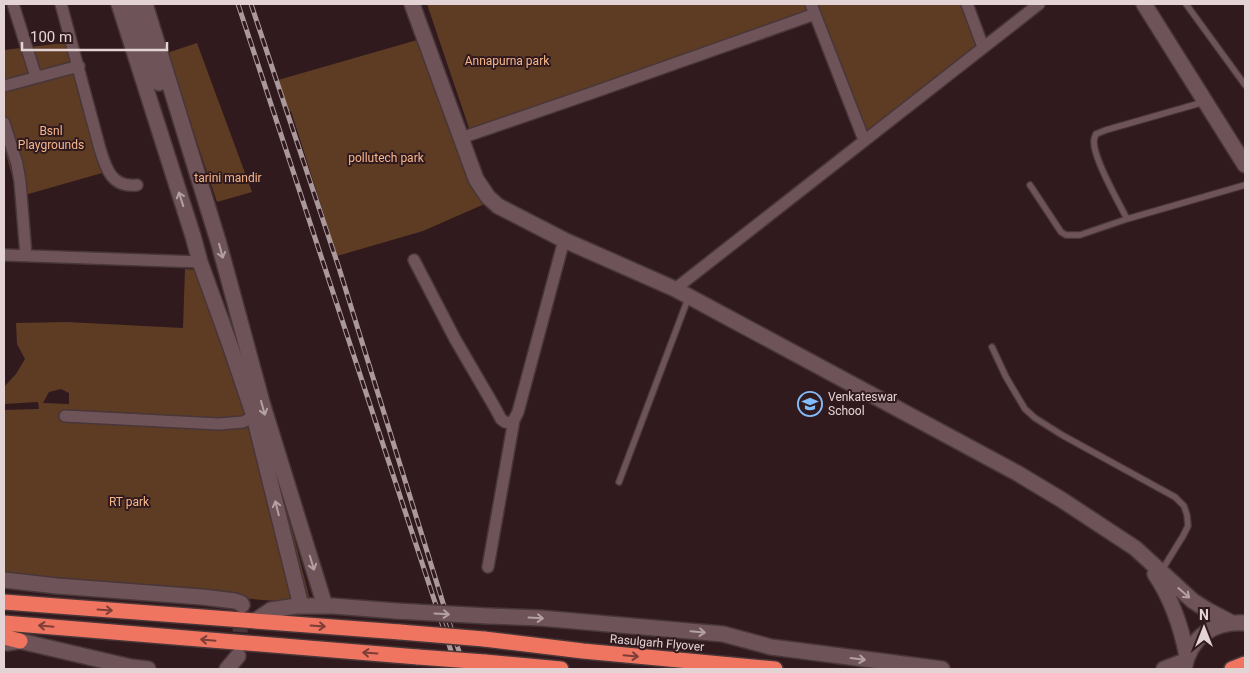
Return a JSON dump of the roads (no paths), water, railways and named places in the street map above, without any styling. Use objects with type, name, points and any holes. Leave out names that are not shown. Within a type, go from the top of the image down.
[{"type":"highway","name":"Rasulgarh Flyover","points":[[4,602],[484,639],[582,651],[775,669]]},
{"type":"highway","points":[[4,623],[556,669]]},
{"type":"highway","points":[[4,637],[20,641]]},
{"type":"highway","points":[[1232,669],[1245,664]]},
{"type":"street","points":[[13,4],[36,77]]},
{"type":"street","points":[[61,4],[107,169],[120,184],[137,185]]},
{"type":"street","points":[[119,4],[200,262],[254,416],[301,606]]},
{"type":"street","points":[[132,4],[201,212],[215,230]]},
{"type":"street","points":[[145,4],[215,230],[263,406],[325,606]]},
{"type":"street","points":[[412,4],[476,179],[488,197],[498,206],[564,240],[689,296],[1018,473],[1135,548],[1193,600],[1230,622]]},
{"type":"street","points":[[967,4],[983,47]]},
{"type":"street","points":[[675,289],[1038,4]]},
{"type":"street","points":[[1144,4],[1245,165]]},
{"type":"street","points":[[460,138],[589,94],[813,9],[864,140]]},
{"type":"street","points":[[4,86],[79,66]]},
{"type":"street","points":[[4,123],[20,182],[26,256]]},
{"type":"street","points":[[193,236],[200,226],[201,212]]},
{"type":"street","points":[[488,567],[514,420],[518,412],[564,240]]},
{"type":"street","points":[[4,255],[200,262]]},
{"type":"street","points":[[414,260],[455,339],[501,419],[510,423],[514,420]]},
{"type":"street","points":[[65,416],[220,424],[243,422],[254,416]]},
{"type":"street","points":[[1135,548],[1165,588],[1177,614],[1184,636],[1186,662]]},
{"type":"street","points":[[4,580],[202,597],[235,601],[242,604]]},
{"type":"street","points":[[255,621],[271,610],[301,606],[540,618],[723,634],[771,647],[942,669]]},
{"type":"street","points":[[1164,669],[1186,662],[1194,643],[1204,633],[1216,626],[1230,622],[1245,623]]},
{"type":"street","points":[[4,644],[20,641],[131,667],[148,669]]},
{"type":"street","points":[[227,669],[238,656]]},
{"type":"street","points":[[489,662],[508,669]]},
{"type":"lane","points":[[1186,4],[1245,85]]},
{"type":"lane","points":[[1127,219],[1098,159],[1094,148],[1096,134],[1205,102]]},
{"type":"lane","points":[[1030,185],[1061,232],[1066,235],[1080,234],[1245,185]]},
{"type":"lane","points":[[619,482],[689,296]]},
{"type":"lane","points":[[992,347],[1025,409],[1035,418],[1175,498],[1184,506],[1188,526],[1161,572]]},
{"type":"tunnel","points":[[238,655],[242,609]]},
{"type":"railway","points":[[238,4],[457,669]]},
{"type":"railway","points":[[251,4],[339,268],[465,669]]},
{"type":"place","name":"Venkateswar School","points":[[810,404]]},
{"type":"park label","name":"Annapurna park","points":[[507,61]]},
{"type":"park label","name":"Bsnl Playgrounds","points":[[51,138]]},
{"type":"park label","name":"pollutech park","points":[[386,158]]},
{"type":"park label","name":"tarini mandir","points":[[228,178]]},
{"type":"park label","name":"RT park","points":[[129,502]]}]
